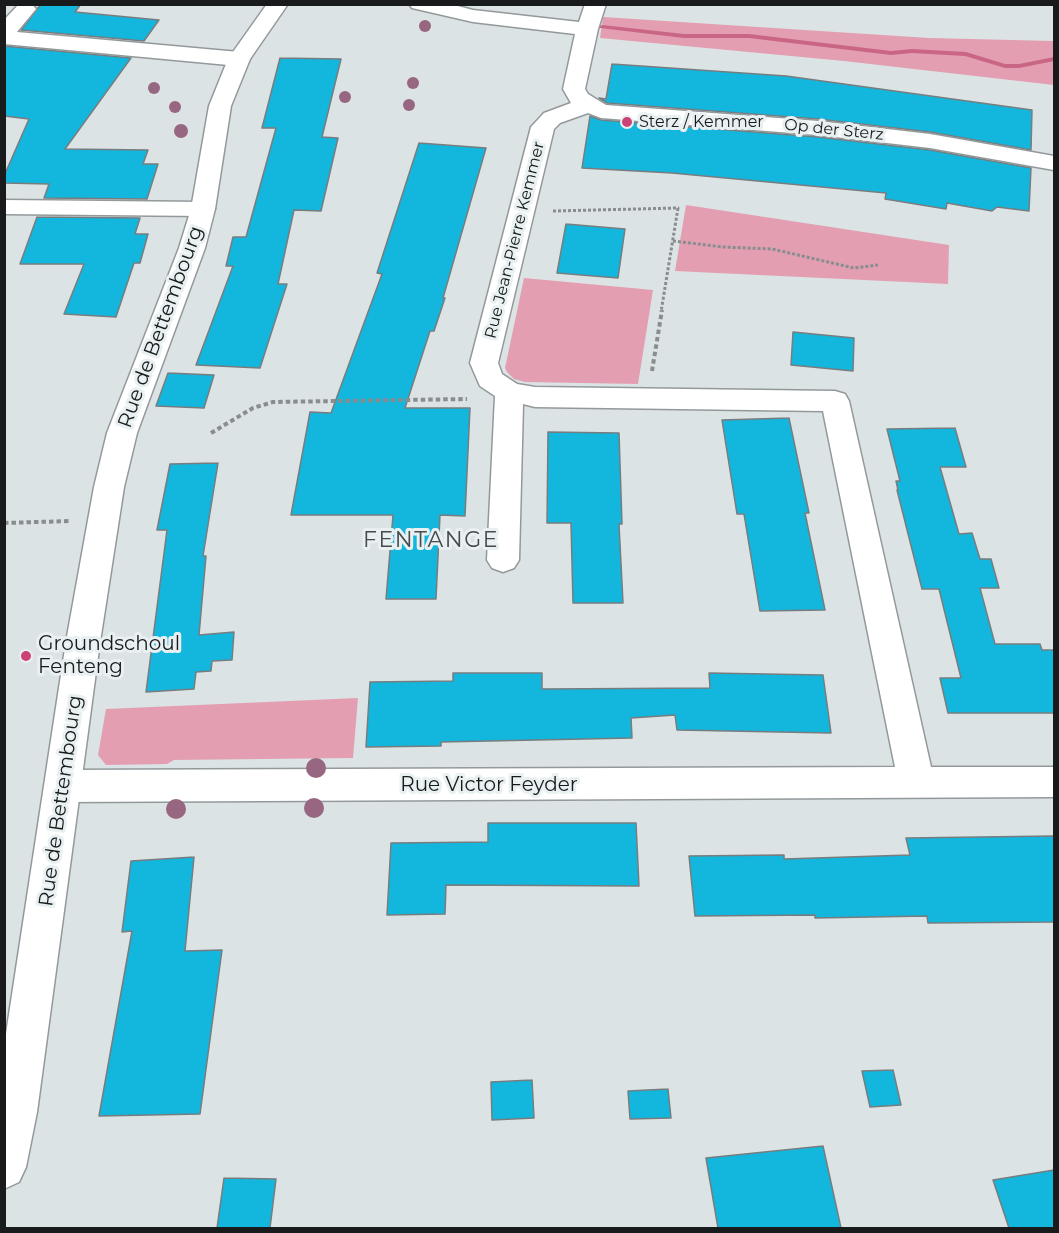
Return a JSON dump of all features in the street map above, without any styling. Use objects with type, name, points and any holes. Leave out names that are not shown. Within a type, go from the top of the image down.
[{"type":"street","name":"Rue de Bettembourg","points":[[4,1167],[16,1112],[17,1024],[63,786],[83,642],[112,476],[122,433],[192,248],[203,209],[220,106],[239,59],[278,4]]},
{"type":"street","points":[[419,4],[473,16],[587,29]]},
{"type":"street","points":[[588,105],[579,98],[574,89],[587,29],[596,4]]},
{"type":"street","points":[[4,36],[25,9]]},
{"type":"street","points":[[4,36],[239,59]]},
{"type":"street","name":"Op der Sterz","points":[[588,105],[601,111],[619,114],[806,127],[919,140],[1054,164]]},
{"type":"street","name":"Rue Jean-Pierre Kemmer","points":[[509,392],[490,379],[484,363],[543,127],[552,118],[588,105]]},
{"type":"street","points":[[4,207],[203,209]]},
{"type":"street","points":[[503,560],[509,392],[536,397],[835,401],[916,783]]},
{"type":"street","name":"Rue Victor Feyder","points":[[63,786],[1054,782]]},
{"type":"path","points":[[522,210],[678,208],[652,376]]},
{"type":"path","points":[[673,241],[723,247],[772,249],[854,268],[878,265]]},
{"type":"path","points":[[211,433],[254,408],[273,402],[470,399]]},
{"type":"path","points":[[4,523],[71,521]]},
{"type":"shaded area","points":[[603,17],[929,38],[1054,41],[1054,85],[844,61],[600,38]]},
{"type":"shaded area","points":[[686,205],[949,245],[948,284],[675,271]]},
{"type":"shaded area","points":[[524,278],[653,290],[638,384],[525,382],[514,379],[505,368]]},
{"type":"shaded area","points":[[358,698],[353,758],[174,760],[167,764],[106,765],[98,755],[106,709]]},
{"type":"building","points":[[41,4],[81,4],[75,12],[159,20],[144,41],[21,30]]},
{"type":"building","points":[[4,46],[131,58],[65,149],[148,150],[143,164],[158,164],[147,199],[44,198],[49,184],[4,183],[4,176],[29,119],[4,116]]},
{"type":"building","points":[[280,58],[341,59],[322,137],[338,138],[321,211],[294,210],[278,284],[287,284],[260,368],[196,365],[233,266],[226,266],[233,237],[246,237],[276,128],[262,128]]},
{"type":"building","points":[[612,64],[786,76],[1032,110],[1031,150],[930,132],[818,119],[607,103],[599,98],[606,99]]},
{"type":"building","points":[[590,116],[601,120],[818,137],[930,150],[1031,168],[1029,211],[997,207],[992,211],[947,203],[946,209],[885,199],[886,193],[672,173],[582,168]]},
{"type":"building","points":[[419,143],[486,148],[443,298],[445,298],[434,331],[430,331],[405,408],[470,408],[465,516],[440,515],[436,599],[386,599],[393,515],[291,515],[310,412],[331,413],[382,274],[377,273]]},
{"type":"building","points":[[37,217],[140,218],[135,234],[148,234],[140,263],[134,263],[116,317],[64,314],[84,264],[20,264]]},
{"type":"building","points":[[566,224],[625,229],[618,278],[557,273]]},
{"type":"building","points":[[793,332],[854,338],[853,371],[791,365]]},
{"type":"building","points":[[168,373],[214,375],[204,408],[156,406]]},
{"type":"building","points":[[789,418],[809,513],[805,513],[825,610],[760,611],[744,514],[737,514],[722,420]]},
{"type":"building","points":[[955,428],[966,467],[940,467],[959,534],[972,533],[980,559],[991,559],[999,588],[980,588],[995,644],[1040,644],[1042,650],[1054,650],[1054,713],[948,713],[940,678],[961,678],[939,589],[922,589],[897,490],[896,481],[900,481],[887,429]]},
{"type":"building","points":[[548,432],[619,433],[622,524],[619,524],[623,603],[573,603],[571,523],[547,523]]},
{"type":"building","points":[[218,463],[203,556],[206,556],[199,635],[234,632],[232,660],[212,661],[211,671],[196,672],[194,689],[146,692],[167,530],[157,530],[170,464]]},
{"type":"building","points":[[453,673],[542,673],[542,689],[710,688],[709,673],[823,675],[831,733],[677,730],[675,715],[631,718],[632,738],[441,742],[441,746],[366,747],[370,682],[453,681]]},
{"type":"building","points":[[488,823],[636,823],[639,886],[446,885],[445,914],[387,915],[391,843],[488,842]]},
{"type":"building","points":[[1054,836],[1054,922],[928,923],[927,916],[815,918],[815,915],[695,916],[689,856],[784,855],[784,859],[910,855],[906,838]]},
{"type":"building","points":[[194,857],[185,951],[222,950],[200,1114],[99,1116],[132,931],[122,932],[131,861]]},
{"type":"building","points":[[893,1070],[901,1105],[870,1107],[862,1071]]},
{"type":"building","points":[[532,1080],[534,1118],[492,1120],[491,1082]]},
{"type":"building","points":[[668,1089],[671,1118],[630,1119],[628,1091]]},
{"type":"building","points":[[823,1146],[841,1228],[718,1228],[706,1158]]},
{"type":"building","points":[[1054,1170],[1054,1228],[1009,1228],[993,1180]]},
{"type":"building","points":[[224,1178],[276,1179],[270,1228],[217,1228]]},
{"type":"waterway","points":[[602,27],[684,36],[749,36],[891,53],[912,51],[966,54],[1005,66],[1019,66],[1054,59]]},
{"type":"place","name":"Sterz / Kemmer","points":[[627,122]]},
{"type":"place","name":"Groundschoul Fenteng","points":[[26,656]]},
{"type":"district","name":"FENTANGE","points":[[431,541]]}]
